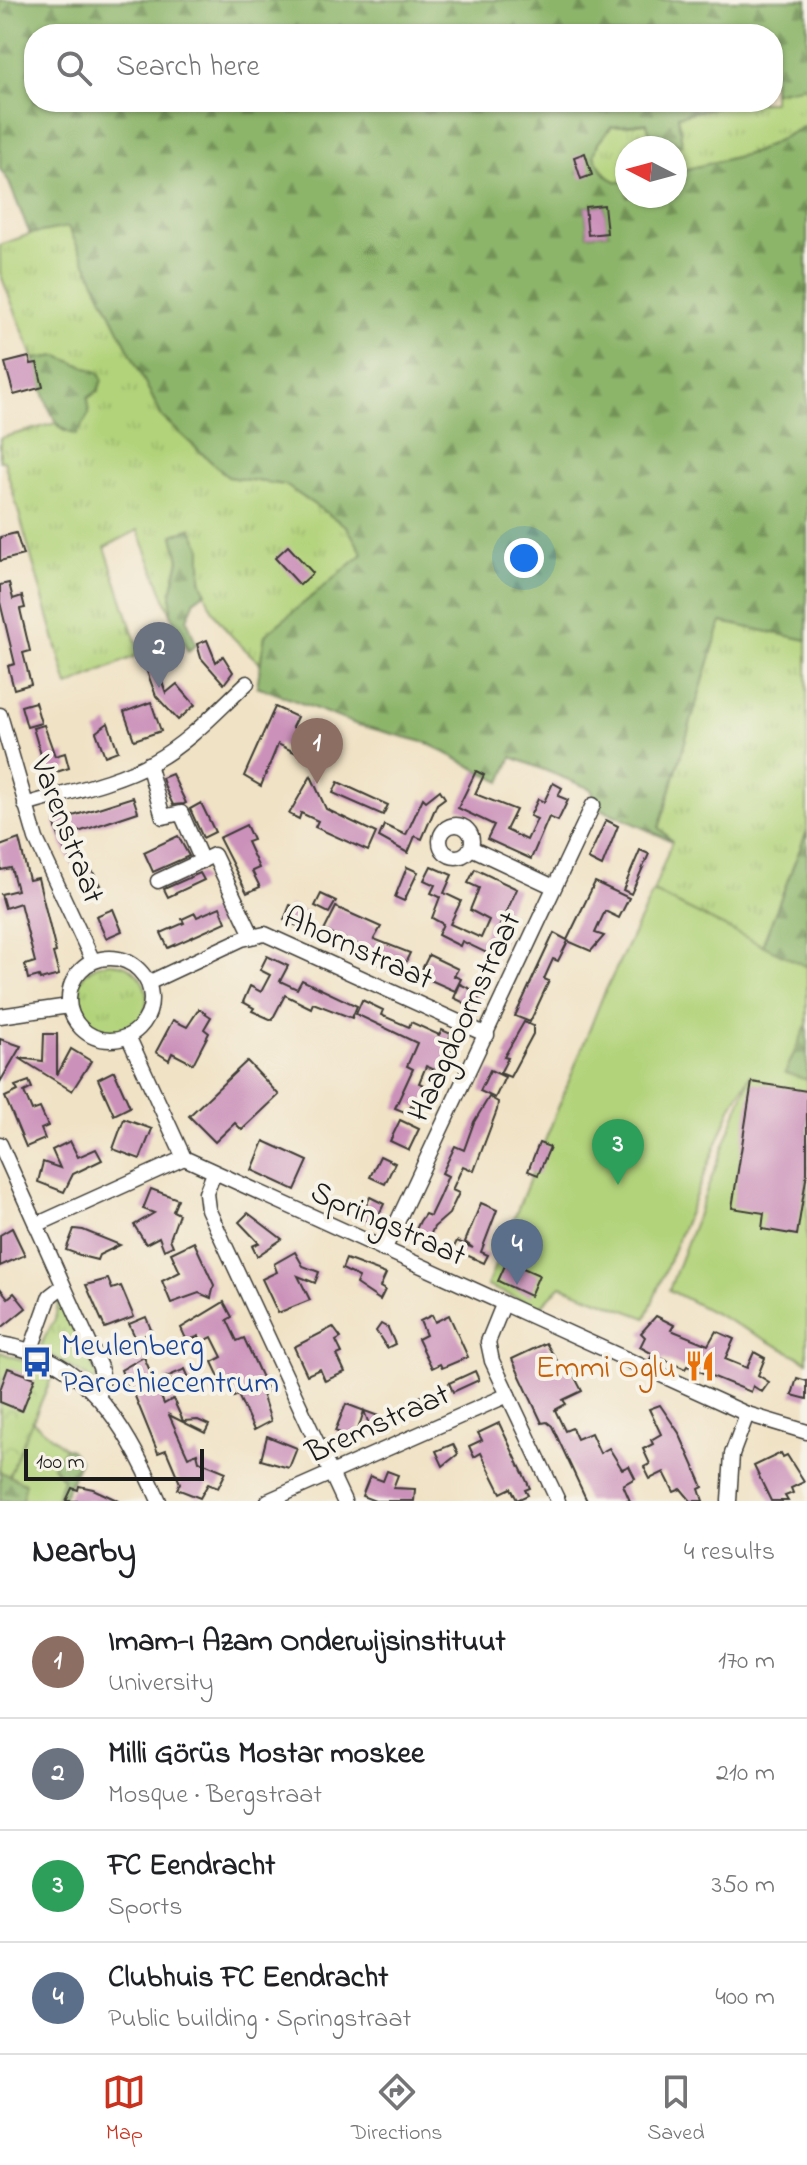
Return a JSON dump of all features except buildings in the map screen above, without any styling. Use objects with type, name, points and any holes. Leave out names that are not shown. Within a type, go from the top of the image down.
[{"type":"street","points":[[25,805],[148,764],[183,741],[247,683]]},
{"type":"street","name":"Varenstraat","points":[[0,715],[36,839],[93,961]]},
{"type":"street","points":[[148,764],[163,817],[181,813],[202,861],[158,881]]},
{"type":"street","name":"Haagdoornstraat","points":[[384,1250],[593,805]]},
{"type":"street","points":[[471,848],[554,887]]},
{"type":"street","name":"Ahornstraat","points":[[202,861],[214,855],[252,935]]},
{"type":"street","name":"Ahornstraat","points":[[148,983],[252,935],[265,934],[487,1035]]},
{"type":"street","points":[[116,957],[125,960],[143,973],[148,983],[151,995],[146,1019],[128,1036],[109,1040],[92,1037],[76,1023],[69,1006],[69,992],[76,975],[93,961],[116,957]]},
{"type":"street","points":[[0,1016],[69,1006]]},
{"type":"street","points":[[128,1036],[184,1158],[214,1173],[206,1193],[208,1209],[344,1501]]},
{"type":"street","points":[[0,1144],[100,1367],[103,1379],[99,1395]]},
{"type":"street","points":[[36,1225],[184,1158]]},
{"type":"street","name":"Springstraat","points":[[214,1173],[747,1414],[807,1432]]},
{"type":"street","points":[[30,1352],[50,1296],[63,1286]]},
{"type":"street","points":[[503,1305],[488,1342],[508,1395],[558,1501]]},
{"type":"street","points":[[0,1344],[30,1352],[81,1380],[99,1395],[135,1446],[159,1501]]},
{"type":"street","name":"Bremstraat","points":[[268,1501],[508,1395]]},
{"type":"street","points":[[729,1501],[732,1454],[747,1414]]},
{"type":"green space","points":[[0,0],[807,0],[807,86],[783,90],[783,24],[24,24],[24,112],[694,112],[678,116],[681,136],[651,136],[647,123],[611,127],[598,143],[594,156],[603,171],[615,181],[615,208],[687,208],[687,169],[755,152],[807,125],[807,640],[721,622],[659,828],[672,841],[599,808],[591,789],[512,757],[501,782],[427,743],[355,724],[257,686],[265,635],[363,554],[347,527],[285,485],[228,477],[162,417],[68,227],[30,234],[8,180],[0,169]],"holes":[[[604,205],[606,233],[588,235],[585,207]]]},
{"type":"green space","points":[[807,86],[807,125],[755,152],[687,169],[687,136],[681,136],[677,116],[693,112],[783,112],[783,90]]},
{"type":"green space","points":[[647,123],[651,136],[615,136],[615,181],[603,171],[594,156],[598,143],[611,127]]},
{"type":"green space","points":[[68,226],[162,417],[228,477],[285,485],[348,527],[364,555],[265,635],[260,663],[232,637],[211,607],[200,574],[199,545],[191,528],[173,536],[179,559],[171,593],[171,614],[138,530],[105,547],[140,654],[68,686],[4,461],[0,461],[0,438],[56,423],[65,432],[88,398],[98,391],[102,379],[58,356],[34,359],[0,273],[0,245],[30,234]]},
{"type":"green space","points":[[58,356],[98,372],[102,379],[98,391],[88,398],[89,414],[76,435],[58,424],[52,414],[34,359]]},
{"type":"green space","points":[[191,528],[201,547],[201,581],[206,592],[195,600],[187,619],[196,644],[188,652],[171,614],[171,593],[179,560],[173,535]]},
{"type":"green space","points":[[721,621],[807,640],[807,831],[762,946],[653,892],[672,841],[659,829]]},
{"type":"green space","points":[[807,831],[807,967],[762,946]]},
{"type":"green space","points":[[653,892],[807,967],[807,1024],[785,1073],[807,1080],[807,1361],[669,1290],[751,1074],[732,1106],[646,1318],[561,1286],[540,1307],[487,1286],[602,998]]},
{"type":"green space","points":[[118,963],[137,973],[145,985],[145,1013],[137,1025],[125,1033],[104,1035],[85,1025],[77,1013],[75,992],[85,973],[97,965]]},
{"type":"green space","points":[[807,1024],[807,1080],[785,1073]]},
{"type":"green space","points":[[59,1299],[64,1301],[99,1380],[92,1380],[43,1350],[41,1344],[55,1319]]},
{"type":"green space","points":[[0,1352],[54,1372],[9,1476],[0,1471]]},
{"type":"green space","points":[[32,1421],[65,1448],[52,1466],[63,1479],[55,1501],[23,1501],[25,1483],[9,1476]]},
{"type":"green space","points":[[65,1448],[71,1450],[80,1461],[62,1501],[55,1501],[63,1479],[52,1466]]},
{"type":"green space","points":[[0,1471],[25,1483],[26,1501],[0,1501]]},
{"type":"place","name":"Milli Görüs Mostar moskee","points":[[159,688]]},
{"type":"place","name":"Imam-ı Azam Onderwijsinstituut","points":[[317,784]]},
{"type":"place","name":"FC Eendracht","points":[[618,1185]]},
{"type":"place","name":"Clubhuis FC Eendracht","points":[[517,1285]]},
{"type":"place","name":"Meulenberg Parochiecentrum","points":[[37,1362]]},
{"type":"place","name":"Emmi Oglu","points":[[700,1366]]}]
